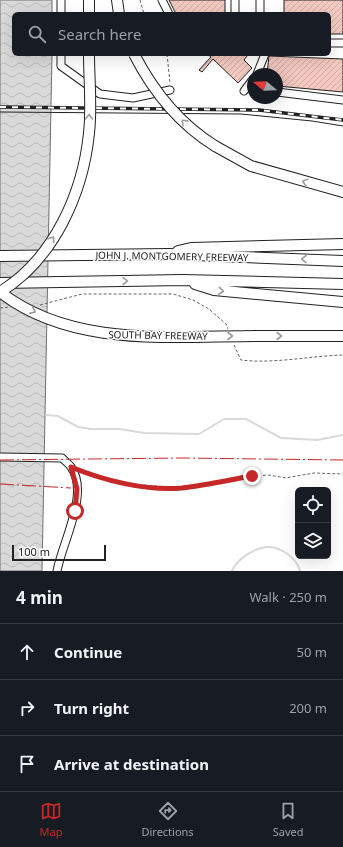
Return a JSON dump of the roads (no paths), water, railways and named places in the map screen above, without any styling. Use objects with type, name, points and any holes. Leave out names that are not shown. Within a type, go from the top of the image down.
[{"type":"highway","points":[[89,0],[89,12]]},
{"type":"highway","points":[[117,0],[119,12]]},
{"type":"highway","points":[[0,292],[9,286],[46,249],[70,208],[83,171],[89,132],[89,56]]},
{"type":"highway","points":[[135,56],[148,80],[183,123],[215,146],[251,166],[328,188],[343,190]]},
{"type":"highway","points":[[169,254],[191,248],[343,244]]},
{"type":"highway","name":"JOHN J. MONTGOMERY FREEWAY","points":[[0,256],[169,254],[343,261]]},
{"type":"highway","points":[[0,283],[183,280],[343,284]]},
{"type":"highway","points":[[183,280],[214,290],[343,302]]},
{"type":"highway","name":"SOUTH BAY FREEWAY","points":[[0,292],[12,301],[50,319],[96,333],[130,336],[301,336]]},
{"type":"highway","points":[[301,336],[343,336]]},
{"type":"highway","points":[[301,336],[343,341]]},
{"type":"street","points":[[61,0],[61,12]]},
{"type":"street","points":[[162,0],[168,12]]},
{"type":"street","points":[[235,12],[236,0]]},
{"type":"street","points":[[260,0],[260,12]]},
{"type":"street","points":[[331,43],[343,43]]},
{"type":"street","points":[[61,56],[61,66],[100,94],[133,98],[170,90]]},
{"type":"street","points":[[259,68],[264,56]]},
{"type":"street","points":[[244,91],[247,87]]},
{"type":"street","points":[[283,93],[343,100]]},
{"type":"street","points":[[0,457],[62,458],[71,467],[77,489],[75,511],[59,559],[57,571]]},
{"type":"water","points":[[0,0],[52,0],[52,12],[12,12],[12,56],[52,56],[42,571],[0,571]]},
{"type":"waterway","points":[[46,415],[58,416],[78,427],[91,429],[120,429],[144,433],[199,434],[224,419],[246,419],[281,438],[317,440],[343,435]]},
{"type":"waterway","points":[[232,571],[238,562],[246,555],[257,549],[267,547],[277,548],[292,557],[300,571]]},
{"type":"tram line","points":[[0,112],[241,114],[312,121],[343,126]]},
{"type":"railway","points":[[0,107],[259,110],[343,120]]}]
